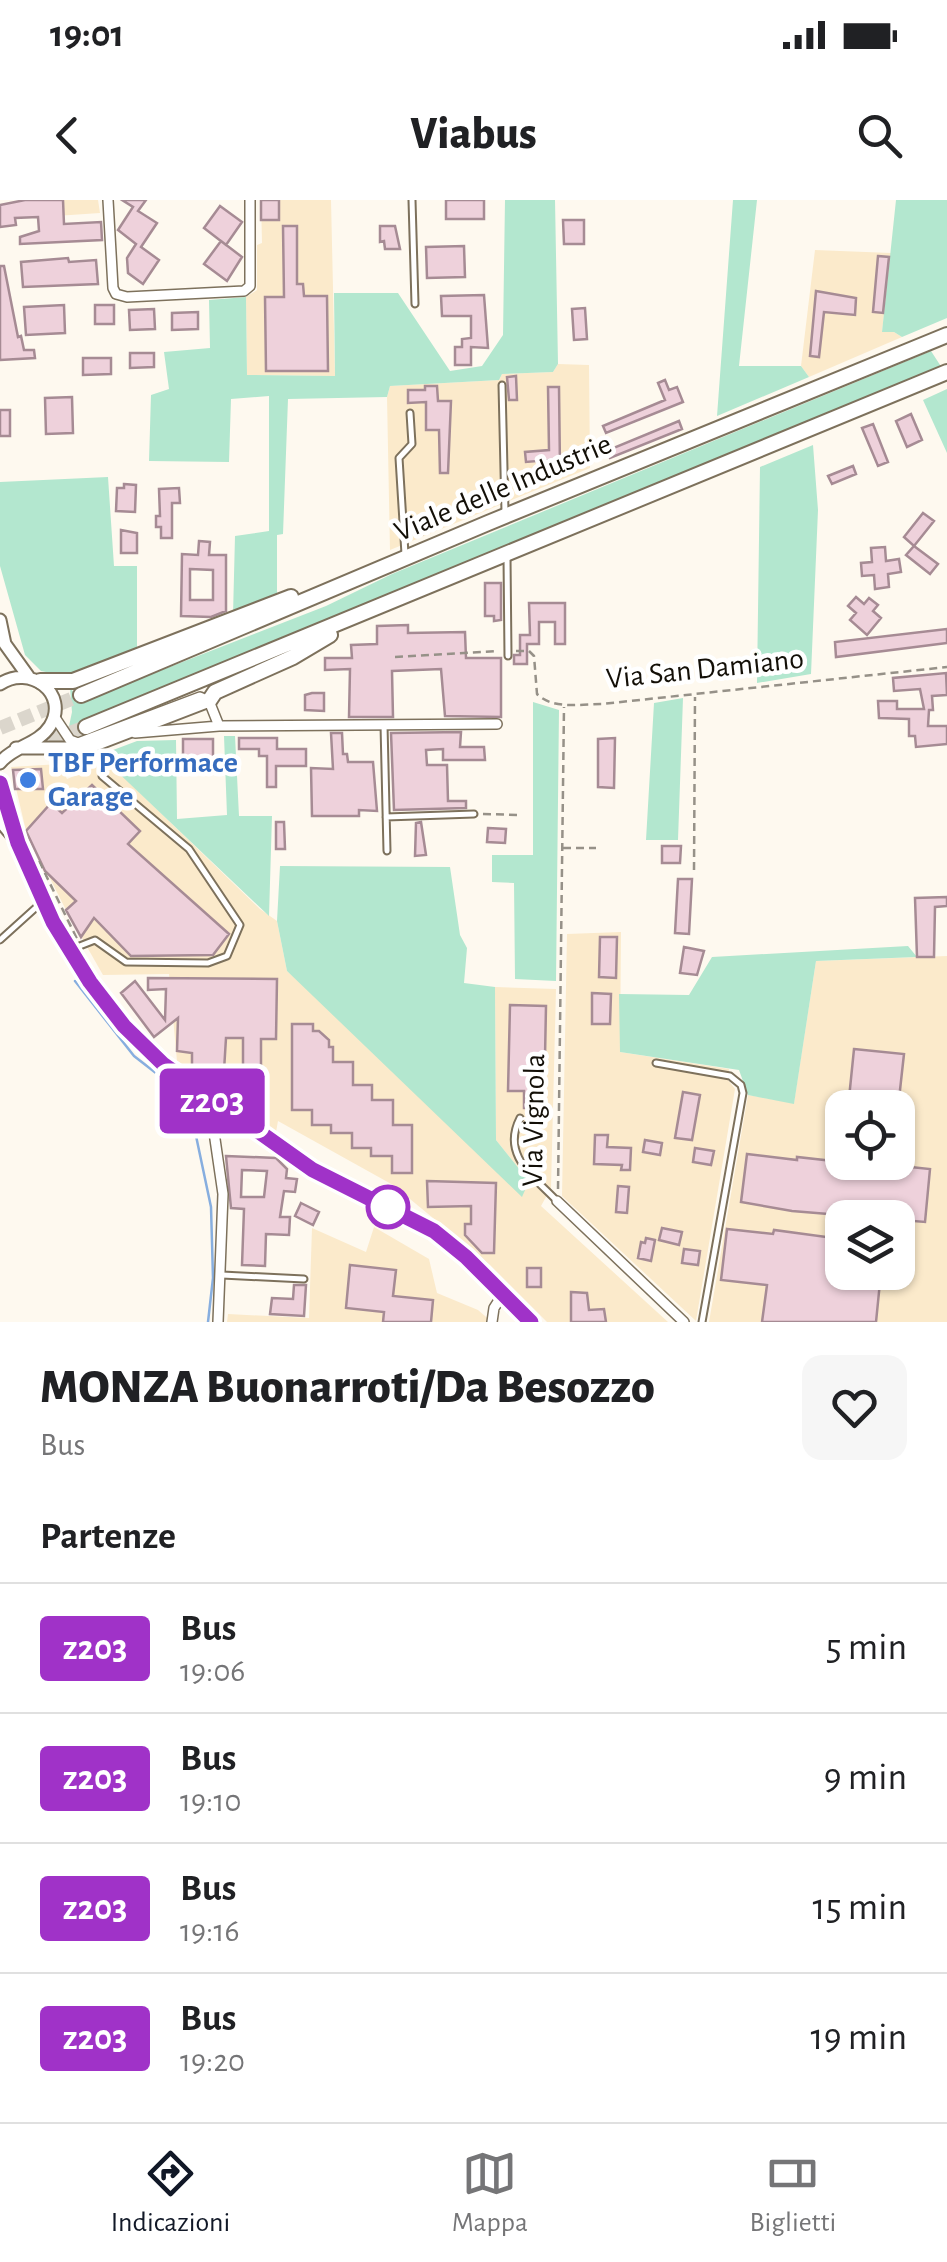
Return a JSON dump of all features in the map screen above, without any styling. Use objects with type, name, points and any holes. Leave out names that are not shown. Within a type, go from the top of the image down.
[{"type":"main road","name":"Viale delle Industrie","points":[[80,695],[947,334]]},
{"type":"main road","name":"Viale delle Industrie","points":[[86,727],[947,372]]},
{"type":"main road","points":[[34,679],[74,681],[340,578],[368,574]]},
{"type":"main road","points":[[208,701],[216,692],[293,657],[368,611]]},
{"type":"street","points":[[108,200],[116,294],[127,297],[244,292],[250,286],[250,200]]},
{"type":"street","points":[[0,620],[6,644],[34,679],[50,691],[54,716],[70,740],[78,743],[194,698],[208,701]]},
{"type":"street","points":[[0,684],[15,676],[34,679]]},
{"type":"street","points":[[208,701],[219,726]]},
{"type":"street","points":[[16,748],[78,750],[208,701]]},
{"type":"street","points":[[0,763],[16,748],[44,734],[54,716]]},
{"type":"street","points":[[127,734],[219,726],[497,724]]},
{"type":"street","points":[[0,783],[18,843],[44,901],[90,982],[124,1026],[163,1064],[313,1170],[434,1231],[531,1322]]},
{"type":"street","points":[[0,821],[18,843]]},
{"type":"street","points":[[209,1098],[223,1194],[218,1322]]},
{"type":"street","name":"Via Vignola","points":[[558,1200],[684,1322]]},
{"type":"street","points":[[492,1322],[494,1308],[503,1294]]},
{"type":"lane","points":[[412,200],[415,304]]},
{"type":"lane","points":[[502,386],[505,516]]},
{"type":"lane","points":[[406,558],[399,458],[412,444],[410,413]]},
{"type":"lane","points":[[507,554],[508,653]]},
{"type":"lane","points":[[384,725],[387,851]]},
{"type":"lane","points":[[70,950],[95,940],[122,961],[208,964],[227,956],[240,924],[189,849],[102,776]]},
{"type":"lane","points":[[386,817],[474,814]]},
{"type":"lane","points":[[1,936],[44,901]]},
{"type":"lane","points":[[656,1063],[730,1076],[741,1084],[743,1093],[702,1322]]},
{"type":"lane","points":[[520,1118],[513,1140],[514,1154],[558,1200]]},
{"type":"lane","points":[[222,1275],[304,1279]]},
{"type":"path","name":"Via San Damiano","points":[[508,653],[530,652],[536,661],[537,694],[545,702],[564,704],[602,704],[947,667]]},
{"type":"path","points":[[395,657],[508,653]]},
{"type":"path","points":[[694,870],[695,694]]},
{"type":"path","name":"Via Vignola","points":[[558,1200],[564,704]]},
{"type":"path","points":[[474,814],[522,814]]},
{"type":"path","points":[[562,848],[596,848]]},
{"type":"shaded area","points":[[25,200],[98,200],[100,213],[26,218]]},
{"type":"shaded area","points":[[261,200],[331,200],[335,376],[247,375],[246,297],[257,290]]},
{"type":"shaded area","points":[[815,250],[891,253],[882,332],[902,337],[809,377],[801,366]]},
{"type":"shaded area","points":[[558,364],[589,365],[590,468],[390,550],[390,386],[499,380],[502,374],[553,372]]},
{"type":"shaded area","points":[[84,761],[109,763],[277,921],[287,971],[529,1181],[496,1140],[495,987],[556,989],[551,1188],[541,1206],[668,1322],[547,1322],[490,1265],[393,1185],[278,1121],[276,1132],[177,1061],[169,974],[103,975],[26,831],[11,767],[60,764],[67,779],[86,771]]},
{"type":"shaded area","points":[[621,932],[620,1052],[729,1069],[728,1080],[735,1089],[696,1321],[562,1196],[567,934]]},
{"type":"shaded area","points":[[947,956],[947,1322],[709,1322],[748,1095],[794,1103],[816,961]]},
{"type":"shaded area","points":[[374,1227],[429,1259],[437,1293],[478,1310],[492,1322],[227,1322],[228,1314],[309,1318],[312,1228],[366,1252]]},
{"type":"green space","points":[[505,200],[555,200],[558,364],[553,372],[502,374],[499,380],[390,386],[387,397],[288,399],[283,534],[277,535],[277,599],[233,615],[235,536],[269,531],[269,396],[231,399],[229,462],[149,461],[151,395],[169,389],[164,352],[210,348],[209,300],[246,297],[247,375],[335,376],[334,293],[398,293],[450,371],[482,366],[503,335]]},
{"type":"green space","points":[[733,200],[757,200],[739,366],[801,366],[809,377],[717,416]]},
{"type":"green space","points":[[896,200],[947,200],[947,318],[902,337],[882,332]]},
{"type":"green space","points":[[931,351],[942,368],[82,721],[87,738],[68,731],[72,712],[70,687],[80,702],[326,606],[392,574]]},
{"type":"green space","points":[[947,389],[947,453],[923,400]]},
{"type":"green space","points":[[813,445],[818,510],[811,674],[757,683],[760,467]]},
{"type":"green space","points":[[108,477],[114,566],[137,566],[137,649],[66,676],[41,671],[25,655],[0,566],[0,482]]},
{"type":"green space","points":[[683,698],[678,840],[646,840],[654,703]]},
{"type":"green space","points":[[533,702],[559,710],[556,981],[515,979],[514,883],[492,882],[492,855],[533,855]]},
{"type":"green space","points":[[224,736],[235,736],[239,816],[272,816],[269,916],[109,764],[84,761],[137,741],[176,740],[177,819],[227,815]]},
{"type":"green space","points":[[280,866],[450,867],[460,935],[467,948],[464,983],[495,987],[496,1140],[529,1181],[522,1197],[287,971],[277,921]]},
{"type":"green space","points":[[908,946],[917,957],[816,961],[794,1104],[748,1095],[739,1070],[620,1052],[619,994],[689,995],[712,957]]},
{"type":"building","points":[[25,200],[63,200],[64,224],[101,222],[102,240],[20,244],[20,237],[39,231],[38,217],[15,218],[16,225],[0,227],[0,205]]},
{"type":"building","points":[[122,200],[146,200],[138,211],[157,223],[141,247],[159,260],[143,284],[128,273],[127,258],[136,244],[118,230],[133,207]]},
{"type":"building","points":[[261,200],[279,200],[279,220],[261,220]]},
{"type":"building","points":[[446,200],[484,200],[484,219],[446,219]]},
{"type":"building","points":[[220,206],[242,222],[226,245],[204,228]]},
{"type":"building","points":[[563,220],[584,220],[584,244],[564,244]]},
{"type":"building","points":[[283,226],[297,226],[297,284],[303,284],[304,296],[327,296],[328,371],[266,371],[265,297],[284,297]]},
{"type":"building","points":[[380,226],[395,226],[400,249],[385,249],[384,241],[380,242]]},
{"type":"building","points":[[221,241],[242,257],[227,281],[204,264]]},
{"type":"building","points":[[464,246],[465,277],[427,278],[426,247]]},
{"type":"building","points":[[878,256],[889,257],[883,313],[873,312]]},
{"type":"building","points":[[68,258],[69,262],[96,260],[98,284],[23,287],[21,262]]},
{"type":"building","points":[[0,266],[4,266],[18,337],[21,336],[24,350],[34,350],[35,358],[0,360]]},
{"type":"building","points":[[816,291],[856,298],[855,315],[824,312],[819,357],[810,356]]},
{"type":"building","points":[[484,295],[488,348],[471,347],[471,365],[455,365],[455,347],[462,347],[462,339],[471,338],[471,316],[442,316],[441,296]]},
{"type":"building","points":[[64,305],[65,333],[26,335],[24,307]]},
{"type":"building","points":[[95,305],[114,305],[114,324],[95,324]]},
{"type":"building","points":[[585,308],[587,339],[574,340],[572,309]]},
{"type":"building","points":[[154,309],[155,329],[130,330],[129,310]]},
{"type":"building","points":[[198,312],[198,329],[172,330],[172,313]]},
{"type":"building","points":[[130,353],[154,353],[154,367],[130,368]]},
{"type":"building","points":[[83,358],[111,358],[111,374],[83,375]]},
{"type":"building","points":[[516,376],[517,400],[509,400],[507,377]]},
{"type":"building","points":[[665,380],[669,390],[677,387],[683,402],[606,433],[603,426],[665,400],[658,383]]},
{"type":"building","points":[[425,386],[437,386],[438,401],[451,401],[448,473],[440,473],[439,430],[426,430],[426,402],[408,403],[408,390],[425,390]]},
{"type":"building","points":[[548,387],[559,387],[560,468],[549,468],[549,460],[526,462],[525,452],[549,450]]},
{"type":"building","points":[[72,397],[73,433],[46,434],[45,398]]},
{"type":"building","points":[[0,410],[10,410],[10,436],[0,436]]},
{"type":"building","points":[[911,414],[922,440],[907,447],[896,421]]},
{"type":"building","points":[[679,421],[682,429],[610,458],[606,451]]},
{"type":"building","points":[[873,424],[888,462],[878,466],[862,428]]},
{"type":"building","points":[[853,466],[856,474],[832,484],[828,476]]},
{"type":"building","points":[[124,484],[136,485],[135,512],[116,511],[117,488],[124,488]]},
{"type":"building","points":[[179,488],[180,503],[172,503],[172,538],[161,538],[161,527],[156,527],[156,516],[160,516],[159,489]]},
{"type":"building","points":[[923,513],[934,521],[914,546],[904,537]]},
{"type":"building","points":[[436,519],[436,529],[418,536],[414,522]]},
{"type":"building","points":[[121,530],[137,533],[137,553],[121,553]]},
{"type":"building","points":[[199,541],[210,542],[209,555],[226,555],[226,611],[211,617],[181,616],[182,554],[198,555]],"holes":[[[190,569],[213,570],[213,600],[190,600]]]},
{"type":"building","points":[[914,546],[938,564],[930,574],[906,555]]},
{"type":"building","points":[[885,547],[886,561],[899,559],[901,572],[888,574],[889,587],[875,589],[874,575],[862,576],[861,563],[872,562],[871,548]]},
{"type":"building","points":[[485,583],[501,583],[501,620],[485,616]]},
{"type":"building","points":[[856,597],[864,604],[869,598],[878,605],[873,611],[881,618],[867,635],[850,620],[856,613],[848,606]]},
{"type":"building","points":[[529,603],[565,603],[565,644],[555,644],[555,622],[539,622],[539,644],[527,644],[527,664],[514,664],[514,655],[520,655],[520,635],[530,635]]},
{"type":"building","points":[[408,625],[408,633],[465,632],[466,658],[501,658],[501,717],[445,716],[441,669],[392,671],[393,717],[349,717],[350,669],[325,670],[325,658],[352,658],[351,645],[377,644],[377,626]]},
{"type":"building","points":[[947,629],[947,643],[836,657],[835,642]]},
{"type":"building","points":[[946,673],[947,695],[932,696],[928,726],[947,726],[947,744],[916,747],[915,736],[909,736],[909,719],[879,718],[878,701],[897,701],[897,709],[924,709],[920,689],[894,691],[893,678]]},
{"type":"building","points":[[324,693],[324,711],[305,710],[305,695]]},
{"type":"building","points":[[461,732],[460,747],[484,747],[485,760],[443,760],[443,749],[426,750],[427,765],[447,765],[448,801],[466,801],[466,808],[394,810],[391,733]]},
{"type":"building","points":[[331,733],[342,733],[343,754],[347,754],[348,762],[373,762],[377,811],[359,810],[359,816],[312,816],[311,768],[333,769]]},
{"type":"building","points":[[239,738],[277,738],[277,749],[306,749],[306,766],[276,766],[276,787],[267,787],[267,756],[259,756],[259,749],[239,749]]},
{"type":"building","points":[[615,738],[614,788],[598,787],[598,739]]},
{"type":"building","points":[[183,739],[213,739],[213,757],[183,760]]},
{"type":"building","name":"TBF Performace Garage","points":[[41,769],[43,789],[15,789],[13,770]]},
{"type":"building","points":[[92,785],[140,831],[128,844],[229,934],[213,955],[131,956],[94,918],[81,937],[66,910],[76,901],[45,871],[26,831],[51,803],[62,813]]},
{"type":"building","points":[[276,822],[284,822],[285,849],[276,849]]},
{"type":"building","points":[[421,822],[426,855],[415,856],[416,823]]},
{"type":"building","points":[[488,828],[506,829],[505,843],[487,842]]},
{"type":"building","points":[[662,846],[681,846],[680,863],[662,863]]},
{"type":"building","points":[[678,879],[692,879],[689,934],[675,933]]},
{"type":"building","points":[[947,897],[947,906],[935,907],[934,957],[917,957],[915,898]]},
{"type":"building","points":[[600,937],[617,937],[616,978],[599,977]]},
{"type":"building","points":[[684,947],[704,951],[697,975],[680,973]]},
{"type":"building","points":[[148,978],[277,979],[276,1039],[261,1039],[261,1066],[243,1066],[243,1038],[226,1038],[223,1087],[192,1066],[192,1053],[177,1051],[178,1018],[154,1037],[121,993],[135,981],[165,1020],[166,989],[148,990]]},
{"type":"building","points":[[592,993],[611,994],[610,1024],[592,1024]]},
{"type":"building","points":[[510,1005],[546,1006],[544,1108],[524,1108],[524,1091],[508,1091]]},
{"type":"building","points":[[292,1024],[313,1024],[313,1031],[319,1031],[329,1040],[329,1047],[333,1047],[333,1062],[353,1062],[353,1085],[372,1085],[372,1100],[393,1100],[393,1125],[412,1125],[412,1173],[392,1173],[392,1156],[371,1156],[371,1148],[352,1148],[352,1133],[331,1133],[331,1125],[312,1125],[312,1110],[292,1110]]},
{"type":"building","points":[[854,1049],[904,1054],[900,1090],[850,1090]]},
{"type":"building","points":[[683,1092],[700,1095],[692,1140],[675,1138]]},
{"type":"building","points":[[595,1135],[608,1135],[607,1147],[631,1148],[630,1170],[621,1170],[622,1165],[594,1164]]},
{"type":"building","points":[[645,1140],[662,1143],[660,1155],[643,1152]]},
{"type":"building","points":[[695,1148],[714,1151],[711,1165],[693,1162]]},
{"type":"building","points":[[747,1154],[825,1160],[825,1180],[915,1180],[915,1167],[930,1169],[925,1222],[915,1221],[915,1200],[825,1200],[825,1214],[741,1202]]},
{"type":"building","points":[[226,1156],[276,1158],[287,1169],[286,1178],[297,1179],[295,1192],[284,1191],[280,1217],[290,1217],[289,1235],[266,1234],[265,1266],[242,1265],[244,1209],[231,1208]],"holes":[[[242,1170],[267,1171],[264,1197],[241,1197]]]},
{"type":"building","points":[[427,1181],[496,1183],[494,1253],[482,1253],[465,1235],[465,1224],[471,1224],[471,1206],[428,1207]]},
{"type":"building","points":[[618,1186],[629,1187],[627,1213],[616,1212]]},
{"type":"building","points":[[301,1203],[319,1212],[313,1225],[295,1216]]},
{"type":"building","points":[[662,1228],[682,1232],[679,1245],[659,1240]]},
{"type":"building","points":[[727,1229],[825,1237],[825,1290],[879,1290],[876,1322],[762,1322],[767,1285],[721,1280]]},
{"type":"building","points":[[646,1238],[655,1240],[651,1261],[638,1258],[641,1242],[645,1243]]},
{"type":"building","points":[[684,1249],[700,1251],[698,1265],[682,1263]]},
{"type":"building","points":[[350,1265],[396,1270],[393,1296],[433,1300],[431,1322],[383,1322],[384,1312],[346,1308]]},
{"type":"building","points":[[527,1268],[541,1268],[541,1287],[527,1287]]},
{"type":"building","points":[[294,1285],[306,1285],[304,1316],[270,1314],[272,1298],[293,1299]]},
{"type":"building","points":[[571,1292],[587,1293],[589,1310],[604,1309],[606,1322],[571,1322]]},
{"type":"waterway","points":[[75,981],[134,1056],[188,1098],[211,1207],[213,1278],[208,1322]]},
{"type":"tunnel","points":[[0,728],[81,695]]},
{"type":"tunnel","points":[[29,748],[86,727]]},
{"type":"bus line","name":"z203","points":[[0,783],[18,843],[53,922],[90,982],[124,1026],[163,1064],[313,1170],[434,1231],[531,1322]]},
{"type":"place","name":"TBF Performace Garage","points":[[28,780]]}]
